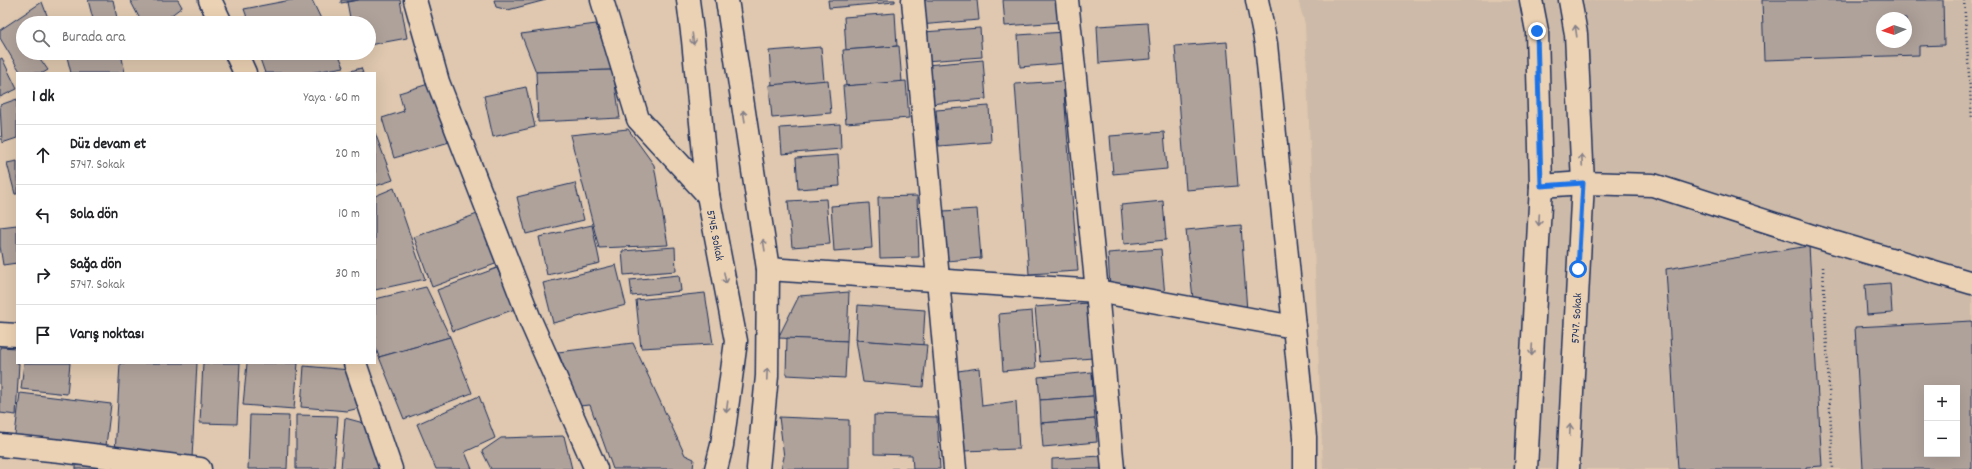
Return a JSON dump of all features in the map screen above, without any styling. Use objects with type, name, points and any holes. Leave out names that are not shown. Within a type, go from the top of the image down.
[{"type":"street","points":[[210,0],[218,16]]},
{"type":"street","points":[[415,0],[438,82],[531,322],[596,469]]},
{"type":"street","points":[[602,0],[638,119],[708,195]]},
{"type":"street","name":"5745. Sokak","points":[[688,0],[708,195],[736,340],[722,445],[716,469]]},
{"type":"street","points":[[727,0],[768,269],[767,376],[758,469]]},
{"type":"street","points":[[913,0],[955,469]]},
{"type":"street","points":[[1067,0],[1097,291],[1113,469]]},
{"type":"street","points":[[1257,0],[1266,44],[1305,437],[1305,469]]},
{"type":"street","points":[[1526,469],[1541,186],[1537,31],[1531,0]]},
{"type":"street","name":"5747. Sokak","points":[[1568,469],[1583,183],[1576,34],[1570,0]]},
{"type":"street","points":[[239,60],[245,72]]},
{"type":"street","points":[[1541,186],[1583,183],[1652,185],[1809,235],[1972,282]]},
{"type":"street","points":[[768,269],[1097,291],[1294,327]]},
{"type":"street","points":[[0,334],[16,335]]},
{"type":"street","points":[[355,364],[391,469]]},
{"type":"street","points":[[0,445],[60,460],[200,469]]},
{"type":"path","points":[[1964,0],[1972,119]]},
{"type":"path","points":[[1823,265],[1833,469]]},
{"type":"shaded area","points":[[1298,0],[1972,0],[1972,469],[1323,469],[1305,24]]},
{"type":"building","points":[[88,0],[113,0],[117,16],[92,16]]},
{"type":"building","points":[[130,0],[178,0],[182,7],[170,16],[138,16]]},
{"type":"building","points":[[291,0],[312,0],[320,16],[246,16],[244,9]]},
{"type":"building","points":[[341,0],[359,0],[341,3]]},
{"type":"building","points":[[359,0],[400,0],[407,38],[376,44],[376,16],[350,16],[347,2]]},
{"type":"building","points":[[494,0],[546,0],[508,10],[496,7]]},
{"type":"building","points":[[828,0],[895,0],[895,2],[829,8]]},
{"type":"building","points":[[917,0],[977,0],[979,20],[919,25]]},
{"type":"building","points":[[1003,0],[1058,0],[1060,22],[1005,26]]},
{"type":"building","points":[[1762,0],[1943,0],[1944,45],[1919,46],[1919,55],[1764,60]]},
{"type":"building","points":[[42,2],[47,16],[21,16]]},
{"type":"building","points":[[895,13],[897,46],[846,50],[844,17]]},
{"type":"building","points":[[16,19],[16,60],[41,60],[48,70],[45,72],[20,72],[0,38],[0,30]]},
{"type":"building","points":[[1148,23],[1151,59],[1099,63],[1097,26]]},
{"type":"building","points":[[596,24],[613,70],[536,72],[521,34]]},
{"type":"building","points":[[980,28],[982,57],[925,61],[923,32]]},
{"type":"building","points":[[1065,32],[1067,63],[1020,67],[1018,35]]},
{"type":"building","points":[[1227,42],[1238,186],[1186,190],[1175,46]]},
{"type":"building","points":[[899,46],[902,82],[846,86],[843,50]]},
{"type":"building","points":[[821,47],[824,81],[772,85],[769,51]]},
{"type":"building","points":[[2,58],[16,89],[0,97],[0,59]]},
{"type":"building","points":[[68,60],[122,60],[125,72],[71,72]]},
{"type":"building","points":[[260,60],[341,60],[344,67],[315,72],[265,72]]},
{"type":"building","points":[[983,60],[986,99],[929,104],[926,65]]},
{"type":"building","points":[[361,68],[363,72],[347,72]]},
{"type":"building","points":[[613,70],[620,118],[538,122],[536,72]]},
{"type":"building","points":[[828,80],[831,113],[772,118],[769,85]]},
{"type":"building","points":[[906,81],[909,118],[846,123],[843,86]]},
{"type":"building","points":[[1063,81],[1078,271],[1029,274],[1015,84]]},
{"type":"building","points":[[435,82],[453,141],[394,158],[382,118],[404,111],[399,93]]},
{"type":"building","points":[[526,87],[535,127],[493,137],[484,96]]},
{"type":"building","points":[[16,99],[16,138],[2,143],[0,105]]},
{"type":"building","points":[[989,106],[991,142],[939,146],[936,110]]},
{"type":"building","points":[[840,124],[841,149],[782,154],[780,128]]},
{"type":"building","points":[[628,129],[654,165],[668,245],[599,248],[570,135]]},
{"type":"building","points":[[1164,132],[1167,169],[1113,174],[1110,136]]},
{"type":"building","points":[[376,136],[393,180],[376,186]]},
{"type":"building","points":[[838,155],[840,186],[798,189],[796,158]]},
{"type":"building","points":[[16,161],[16,194],[15,194],[7,163]]},
{"type":"building","points":[[575,183],[584,220],[526,234],[517,197]]},
{"type":"building","points":[[394,188],[425,279],[376,290],[376,196]]},
{"type":"building","points":[[917,196],[919,257],[880,258],[878,197]]},
{"type":"building","points":[[826,199],[830,244],[792,247],[788,201]]},
{"type":"building","points":[[1163,201],[1166,240],[1124,244],[1121,205]]},
{"type":"building","points":[[869,203],[872,248],[834,251],[831,206]]},
{"type":"building","points":[[977,209],[981,258],[947,261],[943,211]]},
{"type":"building","points":[[480,213],[498,263],[432,287],[414,237]]},
{"type":"building","points":[[16,225],[16,263],[3,265],[0,246],[0,227]]},
{"type":"building","points":[[592,225],[600,263],[547,275],[539,237]]},
{"type":"building","points":[[1241,225],[1247,311],[1193,299],[1186,230]]},
{"type":"building","points":[[1809,246],[1822,466],[1806,467],[1806,469],[1678,469],[1666,269]]},
{"type":"building","points":[[675,247],[676,271],[624,275],[622,251]]},
{"type":"building","points":[[1161,249],[1165,297],[1110,288],[1108,253]]},
{"type":"building","points":[[616,265],[626,305],[553,323],[543,283]]},
{"type":"building","points":[[497,268],[515,309],[453,331],[437,290]]},
{"type":"building","points":[[679,275],[681,291],[632,296],[630,280]]},
{"type":"building","points":[[1890,283],[1892,313],[1867,315],[1865,285]]},
{"type":"building","points":[[426,287],[450,337],[379,357],[376,349],[376,299]]},
{"type":"building","points":[[849,292],[847,341],[778,338],[799,296]]},
{"type":"building","points":[[705,293],[713,344],[641,348],[636,300]]},
{"type":"building","points":[[1088,303],[1093,358],[1040,362],[1035,307]]},
{"type":"building","points":[[858,305],[925,310],[923,345],[856,340]]},
{"type":"building","points":[[1032,311],[1036,368],[1003,371],[999,314]]},
{"type":"building","points":[[1972,321],[1972,469],[1863,469],[1855,327]]},
{"type":"building","points":[[450,337],[472,393],[404,419],[379,357]]},
{"type":"building","points":[[787,338],[847,341],[845,378],[786,375]]},
{"type":"building","points":[[856,340],[927,345],[923,387],[863,382]]},
{"type":"building","points":[[633,343],[685,455],[694,459],[693,469],[613,469],[590,405],[579,406],[558,352]]},
{"type":"building","points":[[0,347],[16,348],[16,364],[19,364],[16,415],[0,413]]},
{"type":"building","points":[[24,364],[70,364],[67,394],[21,389]]},
{"type":"building","points":[[120,364],[197,364],[192,458],[115,454]]},
{"type":"building","points":[[203,364],[240,364],[237,424],[200,423]]},
{"type":"building","points":[[247,364],[298,364],[294,409],[243,405]]},
{"type":"building","points":[[304,366],[350,370],[364,407],[347,411],[301,407]]},
{"type":"building","points":[[979,368],[982,406],[1016,401],[1019,449],[963,451],[958,371]]},
{"type":"building","points":[[1092,372],[1093,396],[1040,400],[1038,377]]},
{"type":"building","points":[[20,393],[111,404],[105,454],[14,443]]},
{"type":"building","points":[[479,396],[495,438],[465,452],[472,469],[436,469],[417,424]]},
{"type":"building","points":[[1093,396],[1095,419],[1041,423],[1040,400]]},
{"type":"building","points":[[250,415],[289,416],[287,469],[248,469]]},
{"type":"building","points":[[296,415],[338,416],[334,469],[296,469]]},
{"type":"building","points":[[874,415],[937,417],[940,469],[913,469],[912,455],[874,454]]},
{"type":"building","points":[[779,417],[849,420],[849,469],[781,469],[784,457]]},
{"type":"building","points":[[345,418],[371,425],[384,469],[341,469]]},
{"type":"building","points":[[1095,419],[1097,442],[1043,447],[1041,423]]},
{"type":"building","points":[[564,436],[572,469],[491,469],[482,451],[501,438]]},
{"type":"building","points":[[1101,456],[1101,469],[1052,469],[1052,459]]},
{"type":"building","points":[[76,460],[135,469],[76,469]]},
{"type":"route","points":[[1537,31],[1541,186],[1583,183],[1578,269]]}]
